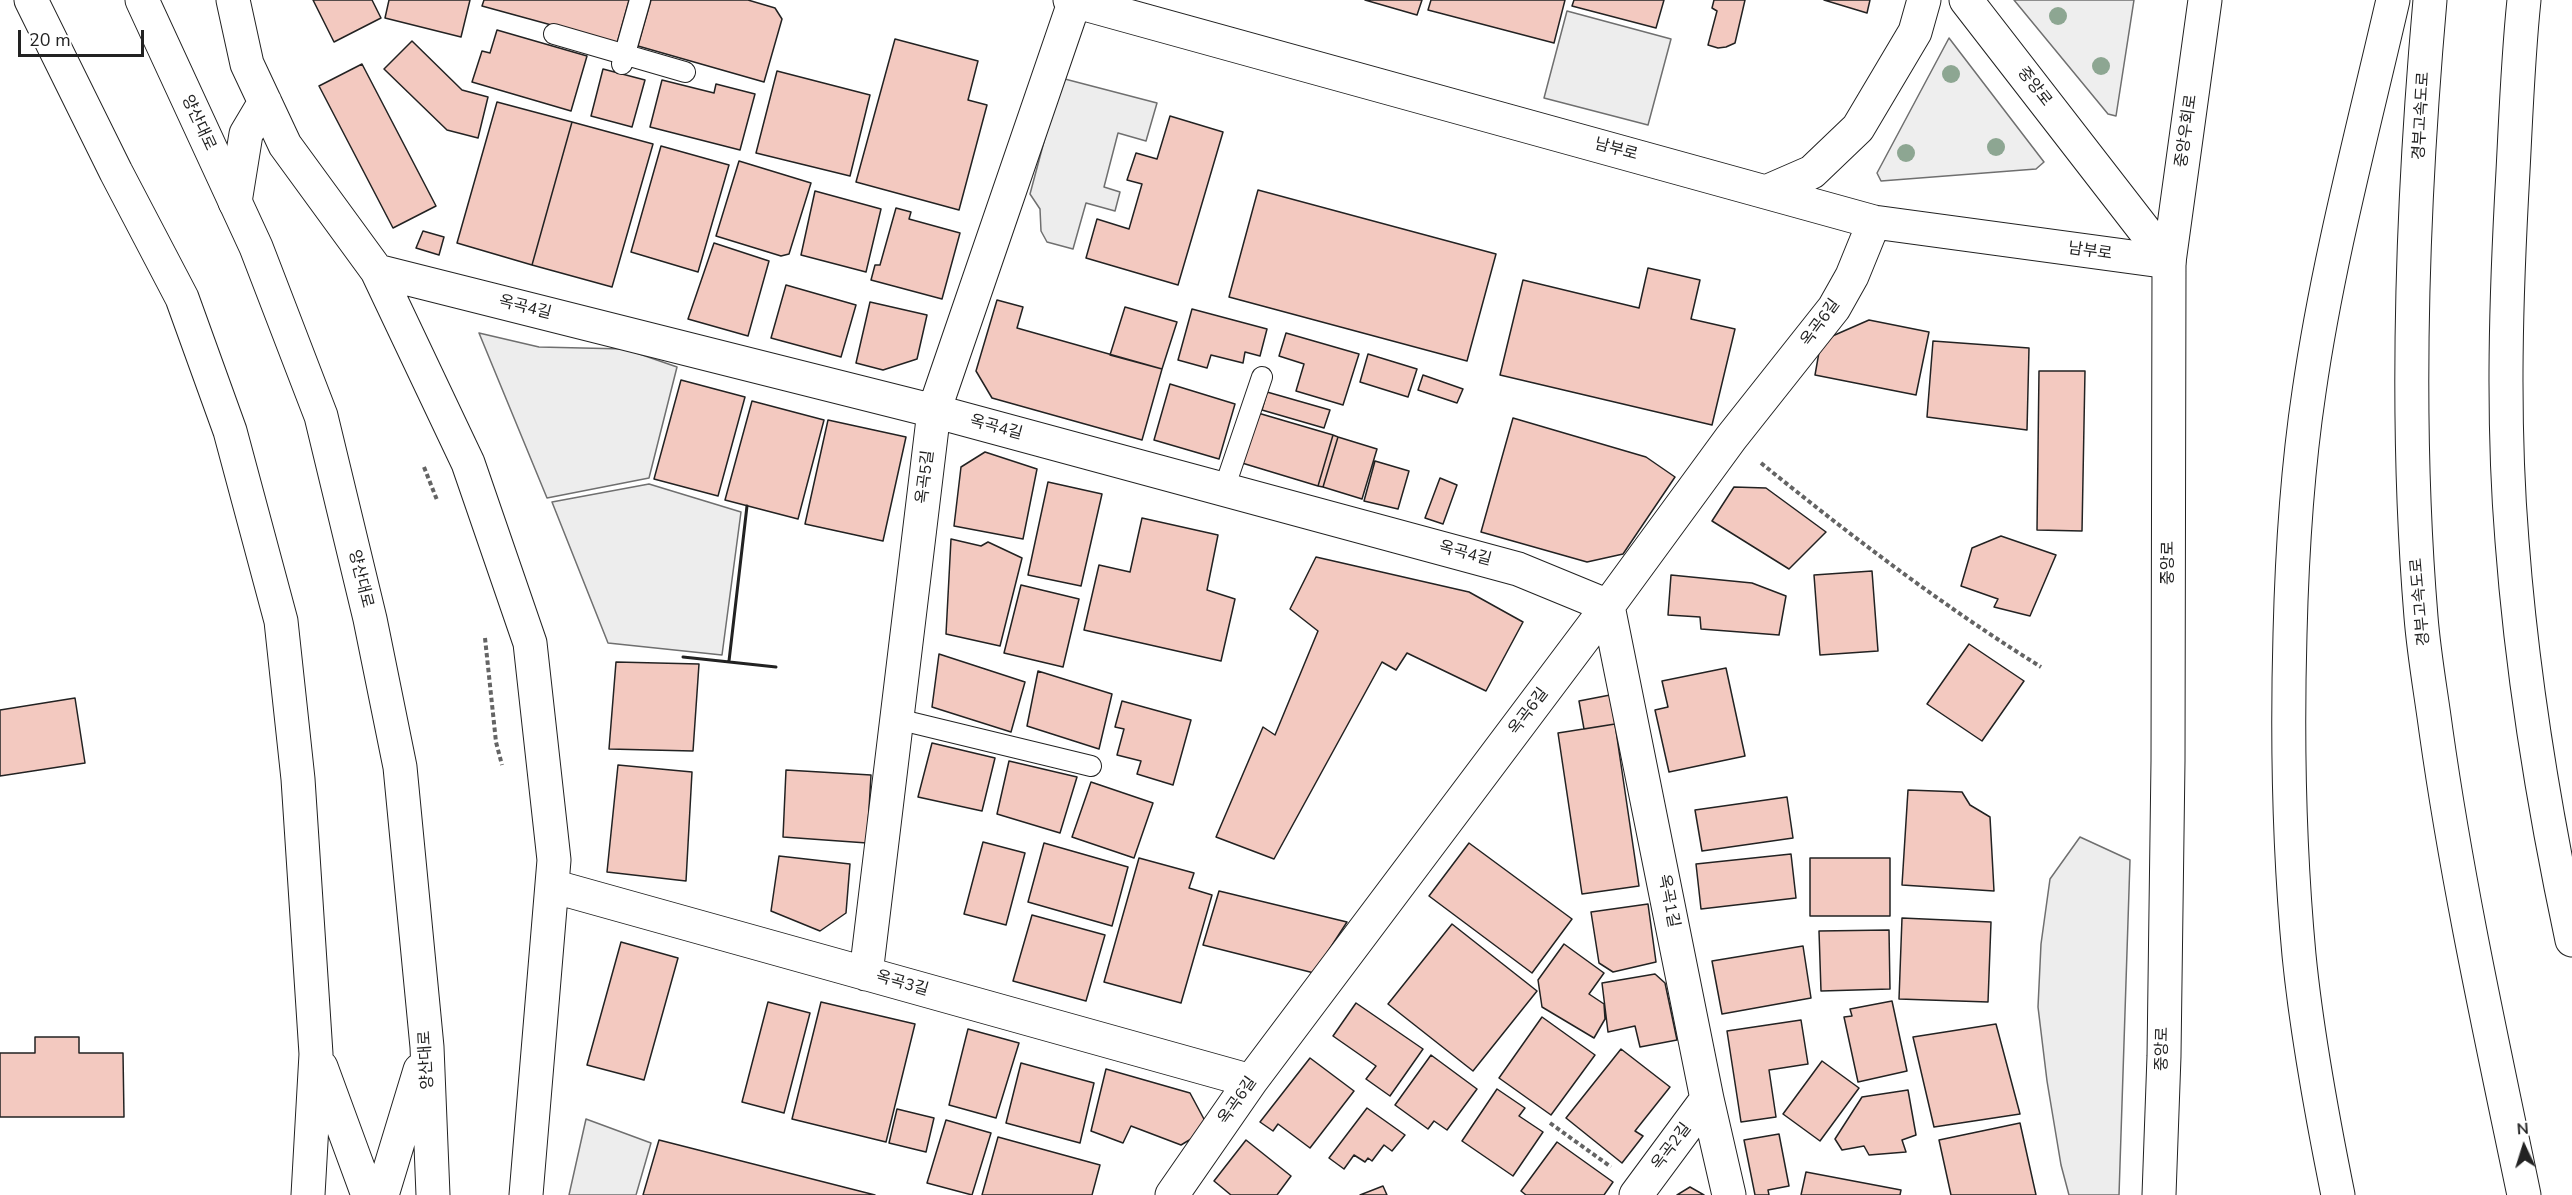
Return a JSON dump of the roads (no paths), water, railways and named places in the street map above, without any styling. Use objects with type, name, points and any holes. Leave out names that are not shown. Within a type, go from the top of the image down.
[{"type":"main road","points":[[31,0],[116,172],[182,298],[230,431],[281,621],[298,779],[316,1054],[308,1195]]},
{"type":"main road","name":"양산대로","points":[[142,0],[256,248],[321,416],[370,619],[400,767],[427,1047],[433,1195]]},
{"type":"main road","points":[[233,0],[247,64],[285,145],[377,271],[468,463],[530,644],[554,860],[526,1195]]},
{"type":"main road","name":"남부로","points":[[1073,0],[1874,222],[2169,262]]},
{"type":"main road","name":"옥곡5길","points":[[866,974],[934,411],[1073,0]]},
{"type":"main road","points":[[1767,192],[1812,172],[1858,128],[1915,32],[1924,0]]},
{"type":"main road","name":"중앙로","points":[[1966,0],[2169,262],[2168,761],[2164,1056],[2158,1195]]},
{"type":"main road","name":"중앙우회로","points":[[2169,262],[2205,0]]},
{"type":"main road","points":[[2338,1195],[2319,1099],[2298,945],[2291,828],[2288,711],[2292,576],[2308,393],[2322,314],[2393,0]]},
{"type":"main road","name":"경부고속도로","points":[[2430,0],[2422,90],[2414,273],[2414,500],[2421,620],[2449,824],[2481,992],[2524,1195]]},
{"type":"main road","points":[[2524,0],[2520,32],[2509,239],[2506,366],[2512,540],[2529,700],[2559,879],[2572,940]]},
{"type":"main road","points":[[234,202],[246,134],[265,102]]},
{"type":"main road","name":"옥곡6길","points":[[1172,1195],[1251,1081],[1608,606],[1731,438],[1834,308],[1851,276],[1874,222]]},
{"type":"main road","name":"옥곡4길","points":[[377,271],[934,411],[1518,569],[1608,606]]},
{"type":"main road","name":"옥곡1길","points":[[1608,606],[1707,1099],[1729,1195]]},
{"type":"main road","name":"옥곡3길","points":[[552,886],[1251,1081]]},
{"type":"main road","points":[[382,1195],[427,1047]]},
{"type":"main road","points":[[316,1054],[368,1195]]},
{"type":"main road","name":"옥곡2길","points":[[1638,1192],[1707,1099]]},
{"type":"lane","points":[[623,59],[640,0]]},
{"type":"lane","points":[[554,34],[623,59],[685,72]]},
{"type":"lane","points":[[1224,489],[1262,377]]},
{"type":"lane","points":[[897,718],[1091,766]]}]
